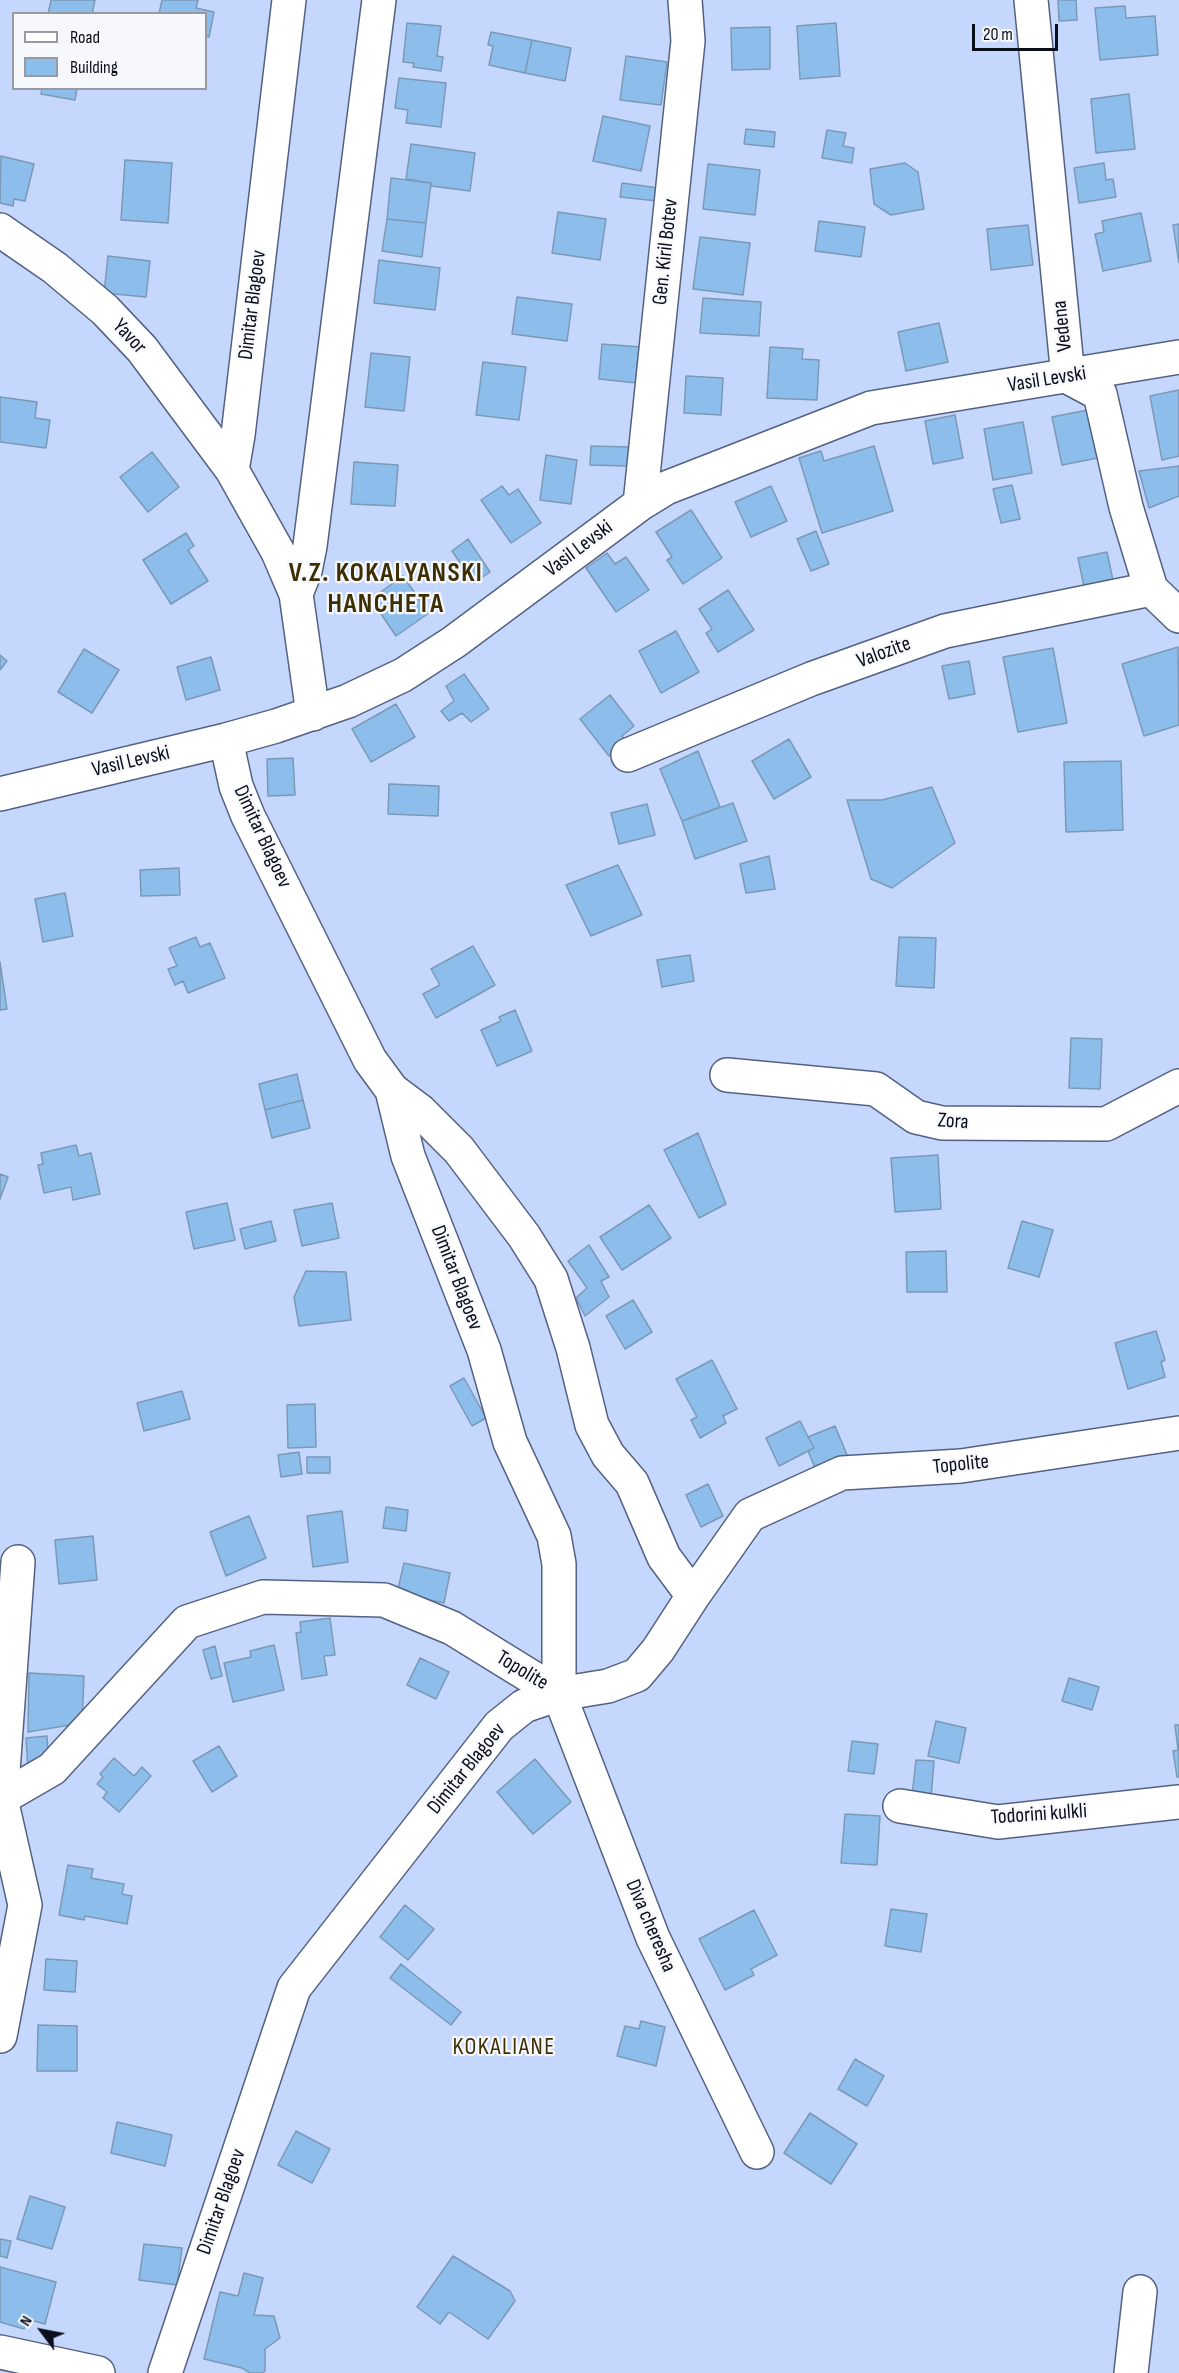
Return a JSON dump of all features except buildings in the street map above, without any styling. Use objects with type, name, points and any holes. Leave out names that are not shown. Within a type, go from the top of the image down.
[{"type":"street","name":"Dimitar Blagoev","points":[[232,470],[289,0]]},
{"type":"street","points":[[296,594],[310,546],[379,0]]},
{"type":"street","name":"Gen. Kiril Botev","points":[[640,504],[688,41],[685,0]]},
{"type":"street","name":"Vedena","points":[[1031,0],[1068,377],[1100,394],[1126,507],[1151,589],[1179,616]]},
{"type":"street","name":"Yavor","points":[[0,230],[55,268],[105,310],[135,341],[232,470]]},
{"type":"street","name":"Vasil Levski","points":[[5,786],[226,740],[314,714],[348,701],[403,675],[454,642],[640,504],[666,488],[871,408],[1179,357]]},
{"type":"street","points":[[232,470],[278,552],[296,594],[314,714]]},
{"type":"street","name":"Valozite","points":[[628,754],[811,679],[945,631],[1151,589]]},
{"type":"street","name":"Dimitar Blagoev","points":[[226,740],[236,786],[248,816],[370,1060],[392,1090],[420,1111],[459,1150],[524,1236],[551,1279],[573,1348],[592,1425],[608,1455],[632,1482],[649,1528],[664,1557],[693,1596]]},
{"type":"street","name":"Zora","points":[[727,1075],[876,1089],[916,1117],[942,1123],[1106,1124],[1179,1086]]},
{"type":"street","name":"Dimitar Blagoev","points":[[165,2373],[294,1988],[499,1726],[524,1706],[559,1694],[559,1564],[554,1536],[510,1442],[484,1350],[408,1156],[392,1090]]},
{"type":"street","name":"Topolite","points":[[1,1799],[52,1769],[187,1622],[263,1597],[384,1600],[452,1628],[559,1694],[608,1686],[637,1676],[658,1650],[750,1515],[842,1473],[961,1467],[1179,1433]]},
{"type":"street","points":[[0,2036],[25,1905],[1,1799],[18,1562]]},
{"type":"street","name":"Diva cheresha","points":[[559,1694],[653,1938],[758,2152]]},
{"type":"street","name":"Todorini kulkli","points":[[900,1806],[998,1822],[1179,1802]]},
{"type":"street","points":[[1131,2373],[1140,2292]]},
{"type":"street","points":[[0,2352],[98,2373]]},
{"type":"district","name":"V.Z. KOKALYANSKI HANCHETA","points":[[386,590]]},
{"type":"district","name":"KOKALIANE","points":[[504,2048]]}]
